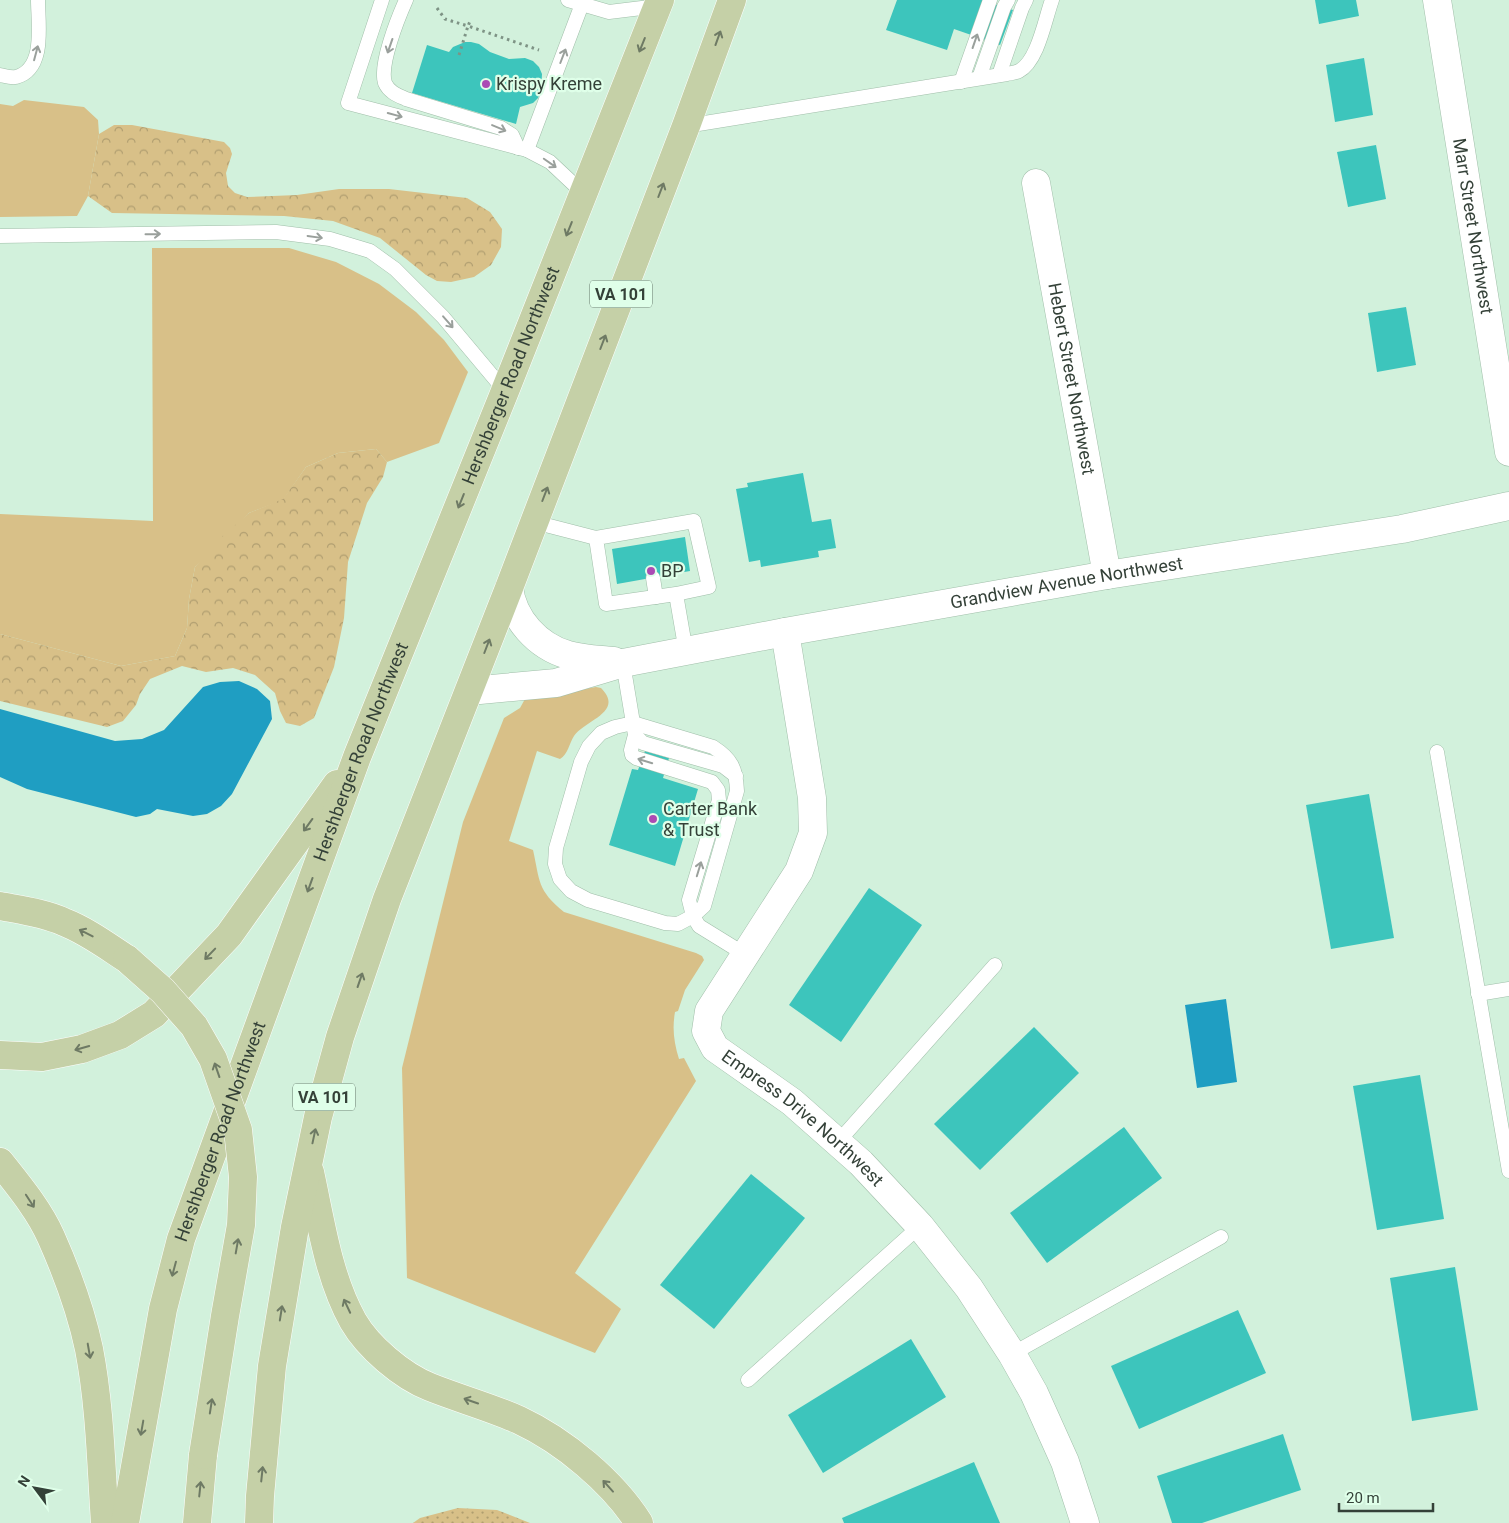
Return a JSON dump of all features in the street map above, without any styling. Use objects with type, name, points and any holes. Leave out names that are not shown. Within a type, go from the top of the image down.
[{"type":"main road","name":"VA 101","points":[[259,1523],[272,1366],[295,1227],[318,1117],[350,1009],[388,899],[686,126],[732,0]]},
{"type":"main road","name":"Hershberger Road Northwest","points":[[125,1523],[163,1309],[181,1239],[357,757],[659,3]]},
{"type":"main road","points":[[0,1055],[42,1057],[82,1049],[120,1034],[154,1014],[229,935],[357,757]]},
{"type":"main road","points":[[0,906],[63,921],[95,938],[127,960],[163,991],[194,1026],[213,1059],[238,1130],[243,1178],[241,1225],[224,1316],[204,1454],[198,1523]]},
{"type":"main road","points":[[0,1162],[29,1199],[51,1236],[73,1291],[89,1348],[96,1405],[105,1523]]},
{"type":"main road","points":[[308,1163],[328,1254],[339,1290],[354,1322],[371,1344],[398,1368],[429,1387],[474,1402],[520,1421],[563,1446],[601,1477],[634,1514],[639,1523]]},
{"type":"street","name":"Marr Street Northwest","points":[[1437,0],[1509,452]]},
{"type":"street","name":"Hebert Street Northwest","points":[[1036,183],[1107,575]]},
{"type":"street","name":"Grandview Avenue Northwest","points":[[469,691],[556,683],[623,663],[785,632],[1107,575],[1402,529],[1509,506]]},
{"type":"street","name":"Grandview Avenue Northwest","points":[[509,588],[511,601],[521,620],[532,634],[542,642],[566,655],[623,663]]},
{"type":"street","name":"Empress Drive Northwest","points":[[785,632],[812,798],[813,834],[799,871],[709,1011],[706,1031],[714,1048],[792,1102],[861,1163],[920,1226],[969,1288],[1012,1354],[1034,1393],[1065,1462],[1085,1523]]},
{"type":"lane","points":[[0,75],[14,77],[24,73],[32,65],[38,52],[38,0]]},
{"type":"lane","points":[[382,0],[348,103],[523,149],[550,162],[583,193]]},
{"type":"lane","points":[[406,0],[383,71],[386,83],[392,93],[406,100],[501,128],[512,135],[523,149]]},
{"type":"lane","points":[[568,0],[609,12],[659,3]]},
{"type":"lane","points":[[961,82],[990,0]]},
{"type":"lane","points":[[979,78],[1008,0]]},
{"type":"lane","points":[[999,76],[1026,0]]},
{"type":"lane","points":[[686,126],[999,76],[1019,71],[1028,64],[1034,53],[1052,0]]},
{"type":"lane","points":[[523,149],[582,4]]},
{"type":"lane","points":[[0,236],[104,236],[276,232],[330,239],[370,251],[395,269],[444,317],[505,391]]},
{"type":"lane","points":[[534,522],[596,538],[644,537],[694,520],[709,587],[676,594],[606,604],[596,538]]},
{"type":"lane","points":[[653,578],[656,597]]},
{"type":"lane","points":[[676,594],[686,652]]},
{"type":"lane","points":[[623,663],[634,729],[632,755],[636,758],[712,782],[718,790],[719,800],[689,900],[698,926],[746,955]]},
{"type":"lane","points":[[615,727],[634,729],[713,747],[725,754],[732,764],[736,777],[737,791],[704,906],[693,916],[678,924],[664,923],[588,900],[571,891],[560,880],[555,864],[556,848],[582,762],[589,746],[601,733],[615,727]]},
{"type":"lane","points":[[1437,752],[1509,1171]]},
{"type":"lane","points":[[838,1142],[995,965]]},
{"type":"lane","points":[[1478,994],[1509,989]]},
{"type":"lane","points":[[748,1380],[920,1226]]},
{"type":"lane","points":[[1012,1354],[1221,1237]]},
{"type":"path","points":[[437,8],[445,19],[547,53]]},
{"type":"path","points":[[459,55],[471,19]]},
{"type":"green space","points":[[24,100],[84,107],[98,120],[99,134],[88,196],[77,216],[0,217],[0,104],[13,106]]},
{"type":"green space","points":[[114,125],[132,125],[224,142],[230,148],[232,154],[226,173],[228,186],[235,193],[247,197],[297,195],[339,189],[389,189],[467,198],[490,212],[502,229],[501,247],[491,265],[474,277],[451,282],[437,281],[426,275],[380,238],[333,221],[284,216],[112,213],[88,196],[99,134]]},
{"type":"green space","points":[[152,248],[289,248],[336,262],[379,284],[416,312],[444,340],[468,372],[439,443],[387,462],[376,449],[338,453],[306,467],[283,500],[249,513],[195,567],[189,599],[187,628],[175,656],[121,666],[0,634],[0,514],[153,521]]},
{"type":"green space","points":[[376,449],[387,462],[383,477],[367,503],[348,562],[344,618],[334,667],[314,718],[300,726],[286,723],[280,711],[275,693],[255,675],[233,668],[206,672],[182,666],[150,679],[140,694],[136,705],[123,721],[107,727],[0,701],[0,634],[121,666],[175,656],[187,628],[189,599],[195,567],[218,540],[249,513],[283,499],[306,467],[338,453]]},
{"type":"green space","points":[[596,687],[601,688],[607,696],[606,710],[579,730],[574,736],[567,752],[560,759],[537,751],[509,841],[533,850],[544,891],[564,912],[696,953],[702,956],[704,960],[685,990],[678,1011],[675,1012],[674,1024],[675,1042],[679,1059],[684,1058],[696,1081],[575,1273],[621,1309],[595,1353],[407,1278],[402,1068],[463,822],[504,718],[520,708],[525,699]]},
{"type":"green space","points":[[458,1508],[497,1510],[530,1523],[413,1523],[420,1518]]},
{"type":"water","points":[[239,681],[257,689],[270,701],[272,719],[232,794],[221,806],[207,814],[193,816],[157,809],[150,814],[136,817],[27,789],[0,777],[0,709],[115,741],[142,739],[164,730],[203,687],[220,682]]},
{"type":"water","points":[[1226,999],[1237,1082],[1197,1088],[1185,1005]]},
{"type":"building","points":[[897,0],[982,0],[1013,10],[1000,45],[954,29],[947,50],[886,30]]},
{"type":"building","points":[[1315,0],[1356,0],[1359,16],[1319,24]]},
{"type":"building","points":[[465,42],[479,44],[490,52],[509,59],[525,58],[533,61],[539,67],[542,74],[541,90],[538,98],[533,103],[520,107],[516,124],[412,93],[427,45],[449,52],[453,47]]},
{"type":"building","points":[[1364,58],[1373,115],[1335,122],[1326,65]]},
{"type":"building","points":[[1376,145],[1386,199],[1348,207],[1337,152]]},
{"type":"building","points":[[1406,307],[1416,365],[1377,372],[1368,313]]},
{"type":"building","points":[[803,473],[812,522],[831,519],[836,548],[818,551],[819,557],[761,567],[760,560],[749,562],[736,489],[748,487],[747,483]]},
{"type":"building","points":[[685,537],[690,571],[617,584],[612,549]]},
{"type":"building","points":[[645,751],[669,758],[663,778],[698,789],[675,866],[609,845],[632,769],[638,770]]},
{"type":"building","points":[[1369,794],[1394,938],[1331,949],[1306,805]]},
{"type":"building","points":[[869,888],[922,925],[841,1042],[789,1005]]},
{"type":"building","points":[[1034,1027],[1079,1073],[980,1170],[934,1124]]},
{"type":"building","points":[[1420,1075],[1444,1219],[1377,1230],[1353,1086]]},
{"type":"building","points":[[1124,1127],[1162,1178],[1047,1263],[1010,1213]]},
{"type":"building","points":[[751,1174],[805,1218],[714,1329],[660,1285]]},
{"type":"building","points":[[1455,1267],[1478,1410],[1412,1421],[1390,1278]]},
{"type":"building","points":[[1238,1310],[1266,1373],[1139,1429],[1111,1366]]},
{"type":"building","points":[[911,1339],[946,1397],[823,1473],[788,1415]]},
{"type":"building","points":[[1283,1434],[1301,1490],[1202,1523],[1172,1523],[1157,1476]]},
{"type":"building","points":[[974,1462],[1000,1523],[844,1523],[842,1518]]},
{"type":"place","name":"Krispy Kreme","points":[[486,84]]},
{"type":"place","name":"BP","points":[[651,571]]},
{"type":"place","name":"Carter Bank & Trust","points":[[653,819]]}]
